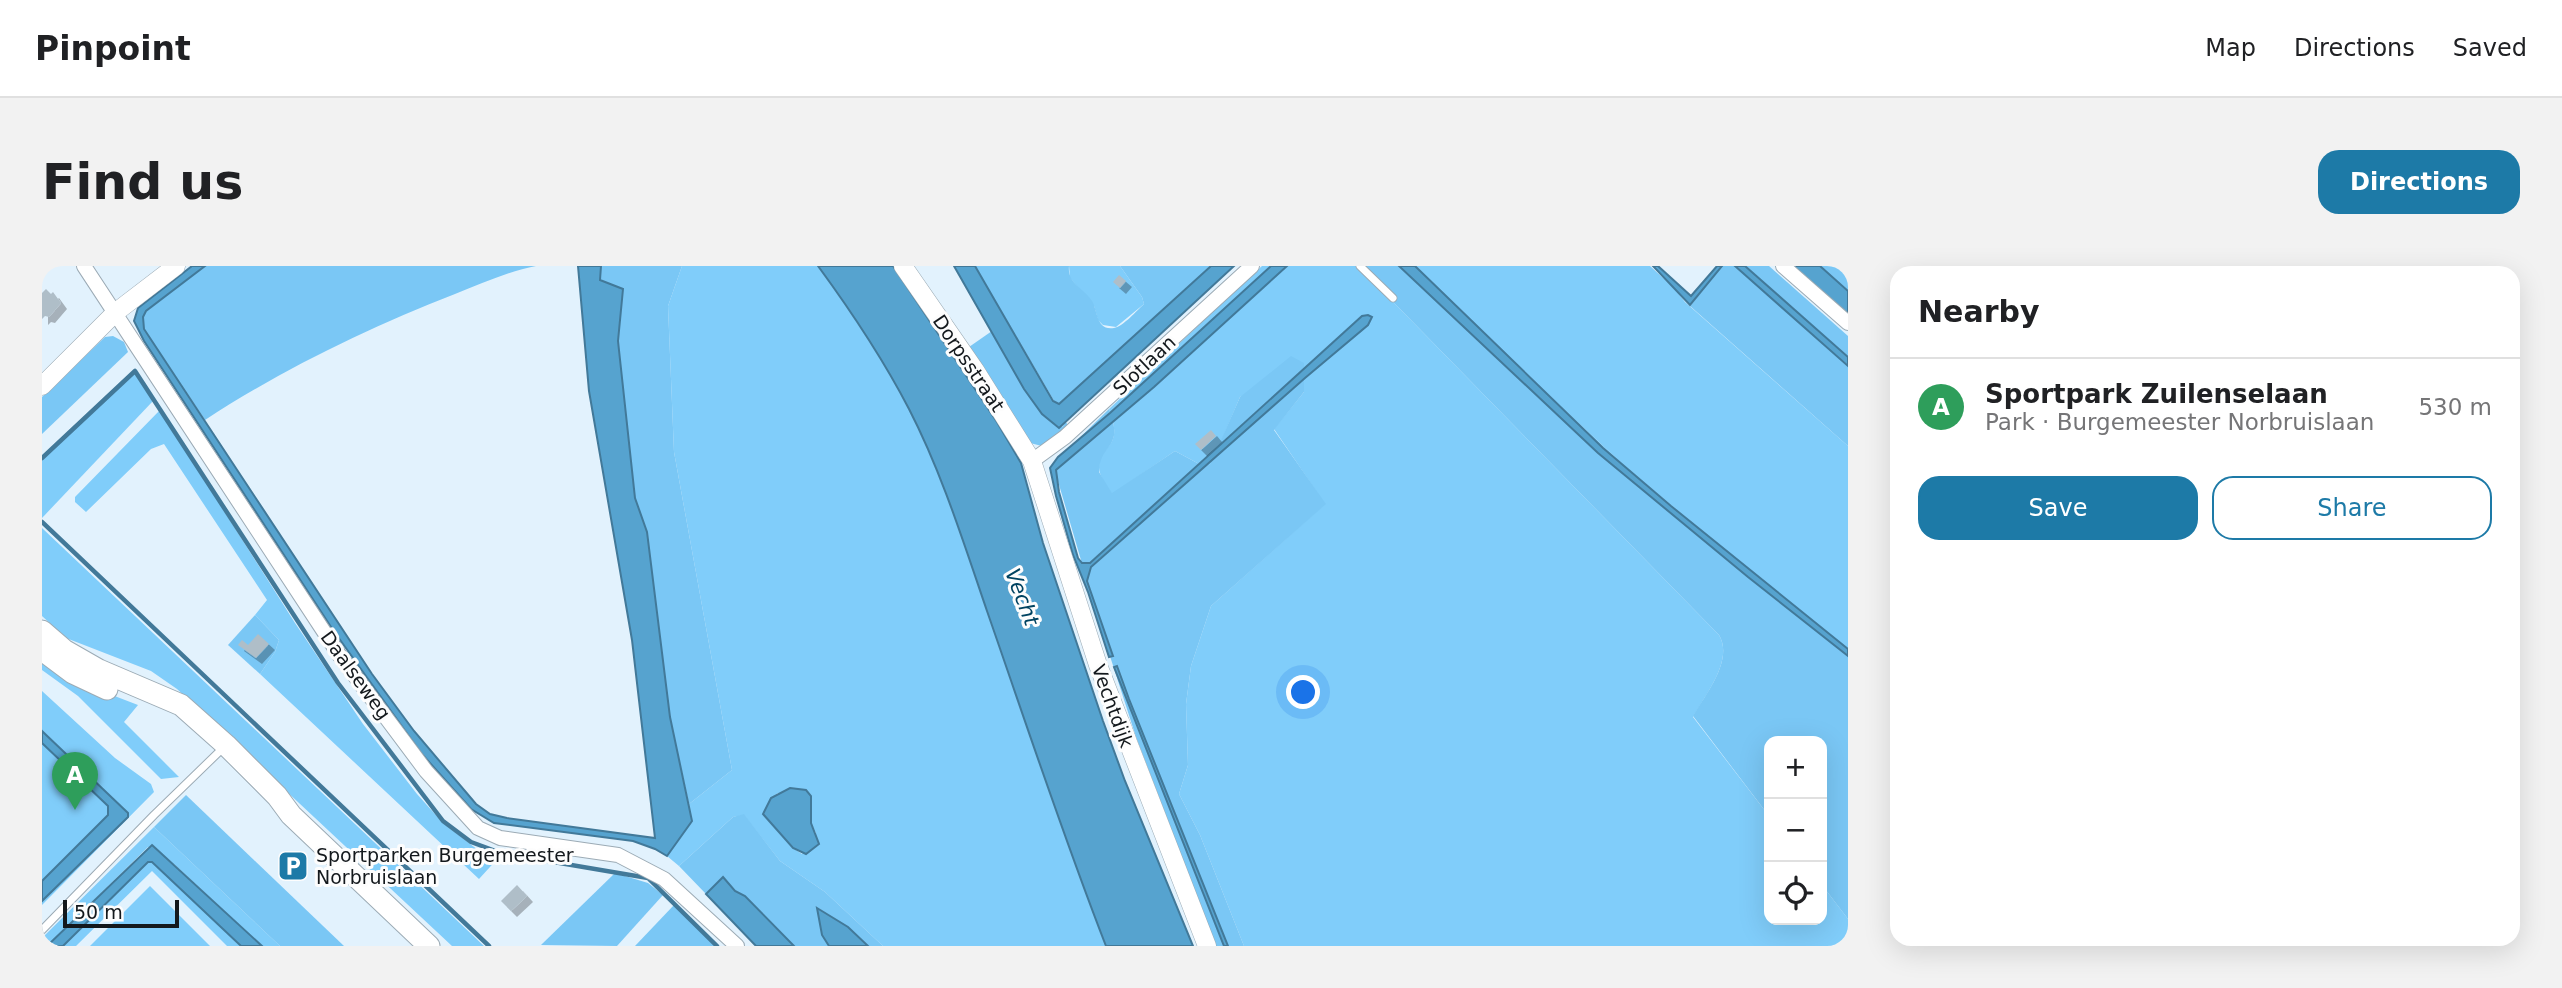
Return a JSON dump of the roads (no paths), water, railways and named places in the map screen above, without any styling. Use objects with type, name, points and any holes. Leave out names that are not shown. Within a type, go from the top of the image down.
[{"type":"main road","points":[[42,631],[64,650],[99,670],[181,705],[222,749]]},
{"type":"main road","points":[[42,650],[73,673],[113,691],[156,705],[222,749],[277,796],[290,815],[429,946]]},
{"type":"street","name":"Daalseweg","points":[[84,266],[340,656],[426,771],[478,828],[500,838],[618,855],[664,879],[737,946]]},
{"type":"street","name":"Dorpsstraat","points":[[903,266],[975,370],[1032,461]]},
{"type":"street","name":"Slotlaan","points":[[1032,461],[1065,437],[1252,266]]},
{"type":"street","points":[[1783,266],[1848,323]]},
{"type":"street","points":[[42,386],[116,313],[169,268]]},
{"type":"street","name":"Vechtdijk","points":[[1032,461],[1098,665],[1207,946]]},
{"type":"lane","points":[[1360,266],[1393,298]]},
{"type":"lane","points":[[42,930],[222,749]]},
{"type":"water","points":[[192,266],[205,266],[146,311],[143,317],[144,329],[372,674],[414,731],[476,804],[490,814],[655,838],[632,640],[589,391],[578,266],[601,266],[600,280],[623,289],[618,341],[635,498],[647,532],[670,717],[692,821],[667,856],[633,841],[494,823],[471,809],[421,753],[333,630],[144,341],[134,321],[138,308]]},
{"type":"water","name":"Vecht","points":[[818,266],[893,266],[997,422],[1021,463],[1043,543],[1103,721],[1193,946],[1106,946],[932,458],[888,372]]},
{"type":"water","points":[[954,266],[975,266],[1053,401],[1059,404],[1211,266],[1234,266],[1059,428],[1042,414],[1024,389]]},
{"type":"water","points":[[1271,266],[1287,266],[1154,387],[1056,470],[1059,492],[1078,558],[1082,563],[1090,563],[1362,316],[1372,317],[1368,325],[1091,567],[1087,581],[1113,656],[1109,657],[1073,555],[1050,468],[1058,457]]},
{"type":"water","points":[[1399,266],[1415,266],[1603,448],[1848,649],[1848,656],[1598,453]]},
{"type":"water","points":[[1653,266],[1658,266],[1691,296],[1717,266],[1722,266],[1690,305]]},
{"type":"water","points":[[1735,266],[1745,266],[1848,357],[1848,366]]},
{"type":"water","points":[[1792,266],[1820,266],[1848,291],[1848,314]]},
{"type":"water","points":[[1117,666],[1228,946],[1224,946],[1114,667]]},
{"type":"water","points":[[42,731],[128,813],[128,817],[42,901],[42,881],[108,815],[108,806],[42,743]]},
{"type":"water","points":[[790,788],[806,790],[811,796],[811,823],[819,844],[806,854],[793,848],[763,814],[771,798]]},
{"type":"water","points":[[152,845],[262,946],[241,946],[152,862],[148,862],[63,946],[47,946]]},
{"type":"water","points":[[723,877],[794,946],[756,946],[706,894]]},
{"type":"water","points":[[817,908],[848,927],[868,946],[829,946],[822,935]]},
{"type":"waterway","points":[[42,458],[135,371],[338,683],[443,821],[471,842],[501,853],[648,878],[717,946]]},
{"type":"waterway","points":[[42,522],[489,946]]},
{"type":"place","name":"Sportpark Zuilenselaan","points":[[75,810]]},
{"type":"place","name":"Sportparken Burgemeester Norbruislaan","points":[[293,866]]}]
